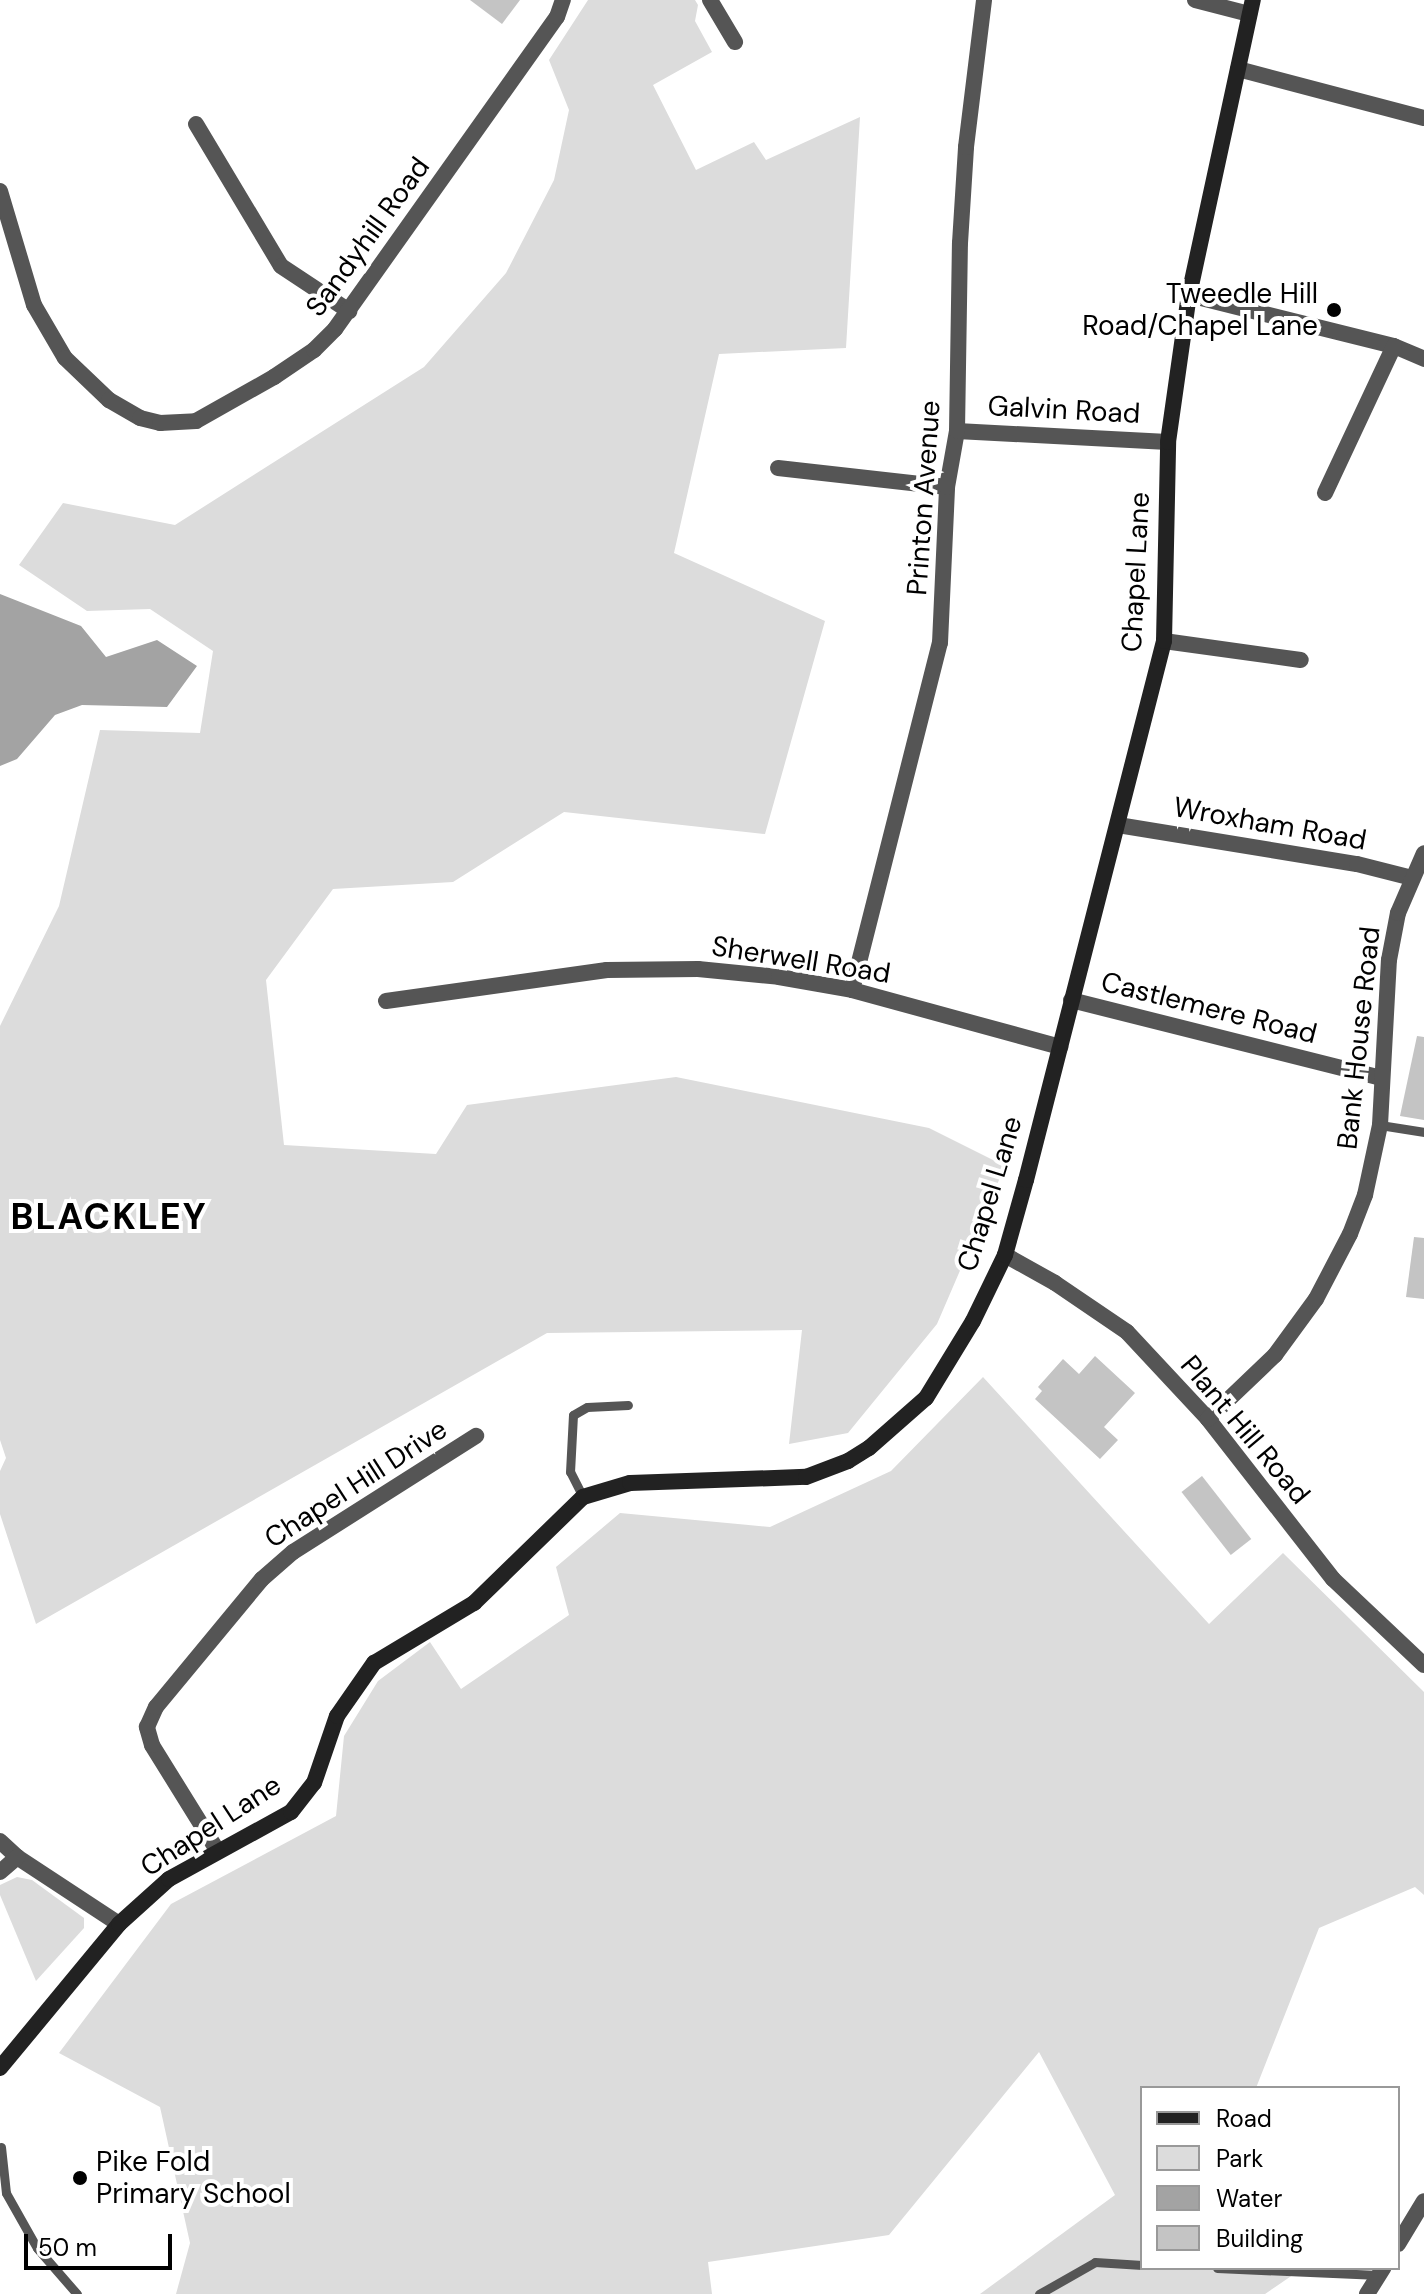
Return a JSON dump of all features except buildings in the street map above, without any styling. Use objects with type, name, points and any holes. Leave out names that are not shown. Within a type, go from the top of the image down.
[{"type":"street","name":"Sandyhill Road","points":[[0,191],[34,305],[65,358],[101,392],[140,418],[177,423],[213,414],[314,350],[349,311],[557,17],[563,0]]},
{"type":"street","points":[[710,0],[735,42]]},
{"type":"street","name":"Printon Avenue","points":[[852,990],[940,643],[947,487],[957,431],[962,216],[984,0]]},
{"type":"street","points":[[1195,0],[1251,7]]},
{"type":"street","name":"Chapel Lane","points":[[0,2068],[119,1924],[169,1879],[291,1812],[304,1798],[314,1783],[337,1716],[374,1663],[484,1595],[583,1497],[630,1483],[806,1477],[848,1461],[887,1433],[926,1398],[973,1321],[1005,1255],[1164,641],[1168,442],[1189,295],[1251,7]]},
{"type":"street","points":[[1238,69],[1424,118]]},
{"type":"street","points":[[196,124],[281,266],[349,311]]},
{"type":"street","points":[[1189,295],[1394,346],[1424,359]]},
{"type":"street","points":[[1325,493],[1394,346]]},
{"type":"street","name":"Galvin Road","points":[[957,431],[1168,442]]},
{"type":"street","points":[[778,468],[947,487]]},
{"type":"street","points":[[1164,641],[1301,660]]},
{"type":"street","name":"Wroxham Road","points":[[1118,825],[1357,864],[1412,878]]},
{"type":"street","name":"Bank House Road","points":[[1208,1419],[1275,1355],[1316,1299],[1342,1253],[1365,1195],[1380,1125],[1389,960],[1398,913],[1424,853]]},
{"type":"street","name":"Sherwell Road","points":[[386,1001],[607,970],[698,969],[779,977],[852,990],[1060,1047]]},
{"type":"street","name":"Castlemere Road","points":[[1071,1000],[1381,1078]]},
{"type":"street","name":"Plant Hill Road","points":[[1005,1255],[1055,1283],[1127,1332],[1208,1419],[1333,1579],[1424,1665]]},
{"type":"street","name":"Chapel Hill Drive","points":[[217,1850],[152,1745],[147,1727],[156,1707],[262,1579],[283,1561],[476,1436]]},
{"type":"street","points":[[0,1841],[17,1857],[119,1924]]},
{"type":"street","points":[[0,1872],[17,1857]]},
{"type":"street","points":[[1400,2241],[1424,2201]]},
{"type":"street","points":[[1367,2294],[1381,2272]]},
{"type":"lane","points":[[1380,1125],[1424,1132]]},
{"type":"lane","points":[[583,1497],[570,1472],[573,1415],[587,1407],[628,1405]]},
{"type":"lane","points":[[1,2147],[6,2193],[37,2248],[77,2294]]},
{"type":"lane","points":[[1039,2294],[1095,2262],[1140,2265]]},
{"type":"lane","points":[[1299,2270],[1381,2272]]},
{"type":"green space","points":[[588,0],[695,0],[698,5],[695,21],[712,52],[653,85],[696,170],[754,142],[766,160],[860,117],[846,348],[719,354],[674,553],[825,621],[765,834],[564,812],[453,882],[333,889],[266,980],[284,1145],[436,1154],[467,1105],[676,1077],[929,1128],[1005,1166],[937,1324],[848,1433],[789,1444],[802,1330],[547,1333],[36,1624],[0,1514],[0,1471],[6,1458],[0,1440],[0,1026],[59,906],[100,730],[200,733],[213,651],[150,609],[87,611],[19,565],[63,503],[175,525],[424,367],[506,273],[554,180],[569,110],[549,60]]},
{"type":"green space","points":[[983,1377],[1209,1624],[1283,1553],[1424,1692],[1424,1895],[1415,1887],[1319,1928],[1257,2086],[1140,2086],[1140,2270],[1300,2270],[1265,2294],[980,2294],[1115,2195],[1039,2052],[889,2235],[708,2262],[712,2294],[176,2294],[190,2243],[160,2107],[59,2053],[171,1904],[336,1816],[344,1736],[378,1681],[430,1642],[461,1689],[569,1615],[556,1567],[620,1513],[770,1527],[891,1471]]},
{"type":"green space","points":[[17,1877],[32,1880],[84,1918],[84,1928],[36,1981],[0,1895],[0,1885]]},
{"type":"water","points":[[0,594],[81,626],[106,657],[157,640],[197,666],[167,707],[82,705],[55,715],[17,759],[0,766]]},
{"type":"place","name":"Tweedle Hill Road/Chapel Lane","points":[[1334,310]]},
{"type":"place","name":"Pike Fold Primary School","points":[[80,2178]]},
{"type":"district","name":"BLACKLEY","points":[[109,1217]]}]
